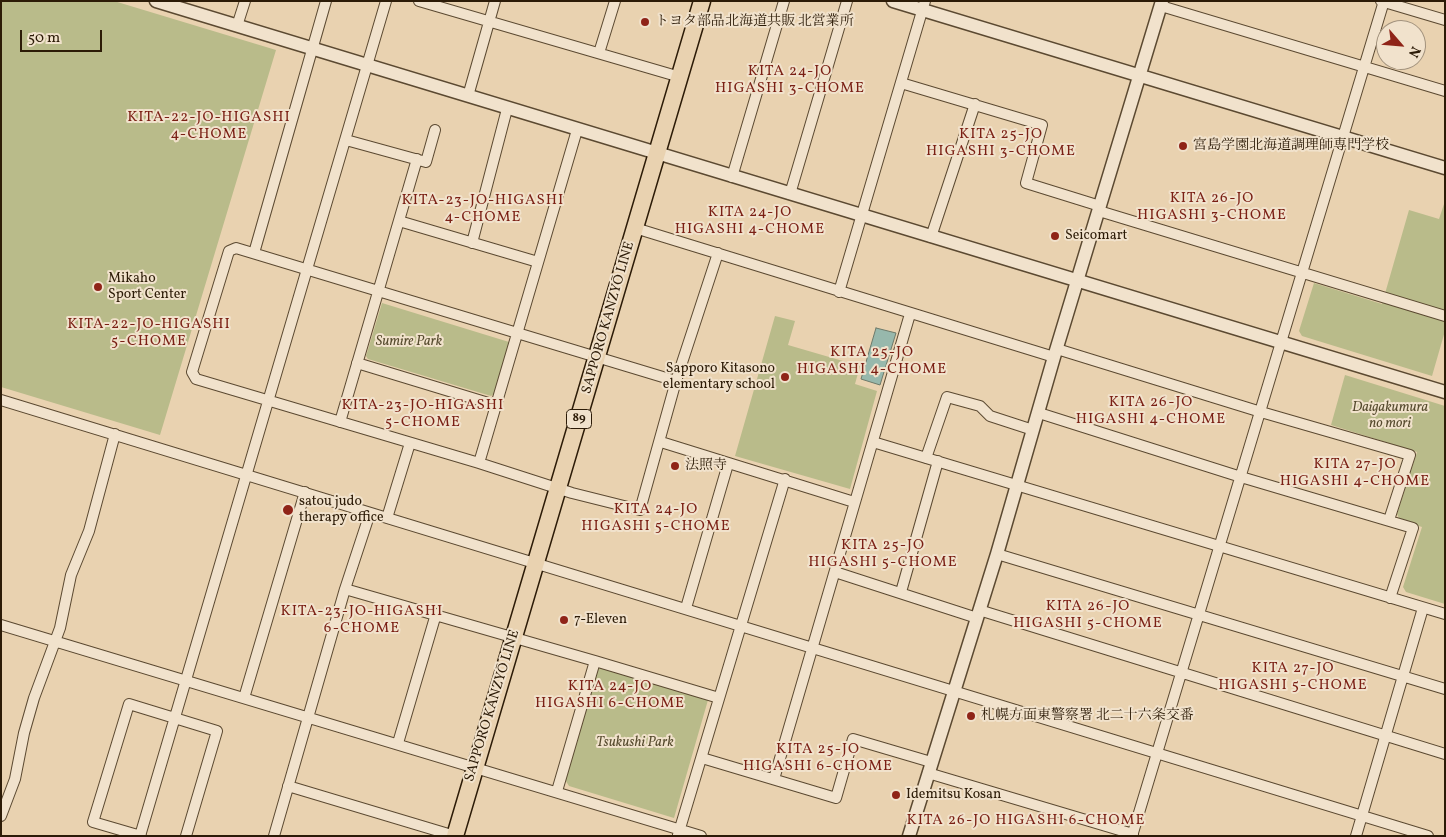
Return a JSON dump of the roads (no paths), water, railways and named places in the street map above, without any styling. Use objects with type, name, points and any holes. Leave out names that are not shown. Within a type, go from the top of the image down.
[{"type":"main road","name":"SAPPORO KANZYŌ LINE","points":[[455,836],[702,1]]},
{"type":"street","points":[[156,1],[1445,392]]},
{"type":"street","points":[[237,26],[245,1]]},
{"type":"street","points":[[254,253],[326,1]]},
{"type":"street","points":[[186,836],[217,731],[174,718],[128,704],[93,822],[140,836],[174,718],[346,140],[386,1]]},
{"type":"street","points":[[419,1],[680,77]]},
{"type":"street","points":[[468,96],[495,1]]},
{"type":"street","points":[[598,54],[615,1]]},
{"type":"street","points":[[732,177],[784,1]]},
{"type":"street","points":[[790,194],[847,1]]},
{"type":"street","points":[[893,1],[924,6],[1140,76],[1445,168]]},
{"type":"street","points":[[702,758],[836,798],[853,739],[930,768],[1133,835],[1383,2],[1445,20]]},
{"type":"street","points":[[909,836],[997,554],[1055,353],[1161,3],[1364,68],[1445,91]]},
{"type":"street","points":[[839,292],[924,6]]},
{"type":"street","points":[[901,83],[1042,124],[1026,183],[1100,209],[1445,316]]},
{"type":"street","points":[[931,237],[975,104]]},
{"type":"street","points":[[472,243],[508,109]]},
{"type":"street","points":[[346,140],[426,162],[435,130]]},
{"type":"street","points":[[479,463],[577,130]]},
{"type":"street","points":[[340,422],[417,160]]},
{"type":"street","points":[[399,221],[538,262]]},
{"type":"street","points":[[635,228],[910,314],[1055,353],[1410,455],[1390,520]]},
{"type":"street","points":[[676,381],[236,248],[229,251],[192,372],[196,379],[410,442],[558,489],[640,510],[661,442],[676,381],[718,253]]},
{"type":"street","points":[[774,779],[811,646],[874,442],[910,314]]},
{"type":"street","points":[[357,363],[495,405]]},
{"type":"street","points":[[926,458],[947,397],[980,406],[990,416],[1033,430]]},
{"type":"street","points":[[1,400],[1428,836]]},
{"type":"street","points":[[1039,413],[1241,477],[1413,528],[1390,598]]},
{"type":"street","points":[[1,816],[15,779],[24,733],[34,698],[55,642],[71,575],[89,531],[115,434]]},
{"type":"street","points":[[387,518],[410,442]]},
{"type":"street","points":[[661,442],[854,502]]},
{"type":"street","points":[[874,442],[1445,614]]},
{"type":"street","points":[[900,592],[938,461]]},
{"type":"street","points":[[686,608],[728,464]]},
{"type":"street","points":[[679,833],[785,479]]},
{"type":"street","points":[[244,698],[304,492]]},
{"type":"street","points":[[274,836],[345,589],[370,513]]},
{"type":"street","points":[[997,554],[1445,690]]},
{"type":"street","points":[[835,572],[1445,754]]},
{"type":"street","points":[[345,589],[719,698]]},
{"type":"street","points":[[1356,836],[1423,608]]},
{"type":"street","points":[[398,743],[436,614]]},
{"type":"street","points":[[1,625],[556,791],[679,833],[701,836]]},
{"type":"street","points":[[556,791],[595,661]]},
{"type":"street","points":[[288,786],[455,836]]},
{"type":"water","points":[[876,328],[896,333],[880,385],[861,379]]},
{"type":"place","name":"トヨタ部品北海道共販 北営業所","points":[[645,22]]},
{"type":"place","name":"宮島学園北海道調理師専門学校","points":[[1183,146]]},
{"type":"place","name":"Seicomart","points":[[1055,236]]},
{"type":"place","name":"Mikaho Sport Center","points":[[98,287]]},
{"type":"place","name":"Sapporo Kitasono elementary school","points":[[785,377]]},
{"type":"place","name":"法照寺","points":[[675,466]]},
{"type":"place","name":"satou judo therapy office","points":[[288,510]]},
{"type":"place","name":"7-Eleven","points":[[564,620]]},
{"type":"place","name":"札幌方面東警察署 北二十六条交番","points":[[971,716]]},
{"type":"place","name":"Idemitsu Kosan","points":[[896,795]]},
{"type":"district","name":"KITA 24-JO HIGASHI 3-CHOME","points":[[790,80]]},
{"type":"district","name":"KITA-22-JO-HIGASHI 4-CHOME","points":[[209,126]]},
{"type":"district","name":"KITA 25-JO HIGASHI 3-CHOME","points":[[1001,144]]},
{"type":"district","name":"KITA 26-JO HIGASHI 3-CHOME","points":[[1212,208]]},
{"type":"district","name":"KITA-23-JO-HIGASHI 4-CHOME","points":[[483,210]]},
{"type":"district","name":"KITA 24-JO HIGASHI 4-CHOME","points":[[750,222]]},
{"type":"district","name":"KITA-22-JO-HIGASHI 5-CHOME","points":[[149,334]]},
{"type":"district","name":"KITA 25-JO HIGASHI 4-CHOME","points":[[872,362]]},
{"type":"district","name":"KITA 26-JO HIGASHI 4-CHOME","points":[[1151,412]]},
{"type":"district","name":"KITA-23-JO-HIGASHI 5-CHOME","points":[[423,414]]},
{"type":"district","name":"KITA 27-JO HIGASHI 4-CHOME","points":[[1355,474]]},
{"type":"district","name":"KITA 24-JO HIGASHI 5-CHOME","points":[[656,518]]},
{"type":"district","name":"KITA 25-JO HIGASHI 5-CHOME","points":[[883,554]]},
{"type":"district","name":"KITA 26-JO HIGASHI 5-CHOME","points":[[1088,616]]},
{"type":"district","name":"KITA-23-JO-HIGASHI 6-CHOME","points":[[362,620]]},
{"type":"district","name":"KITA 27-JO HIGASHI 5-CHOME","points":[[1293,678]]},
{"type":"district","name":"KITA 24-JO HIGASHI 6-CHOME","points":[[610,696]]},
{"type":"district","name":"KITA 25-JO HIGASHI 6-CHOME","points":[[818,758]]},
{"type":"district","name":"KITA 26-JO HIGASHI 6-CHOME","points":[[1026,821]]},
{"type":"park label","name":"Sumire Park","points":[[409,342]]},
{"type":"park label","name":"Daigakumura no mori","points":[[1390,416]]},
{"type":"park label","name":"Tsukushi Park","points":[[635,743]]}]
